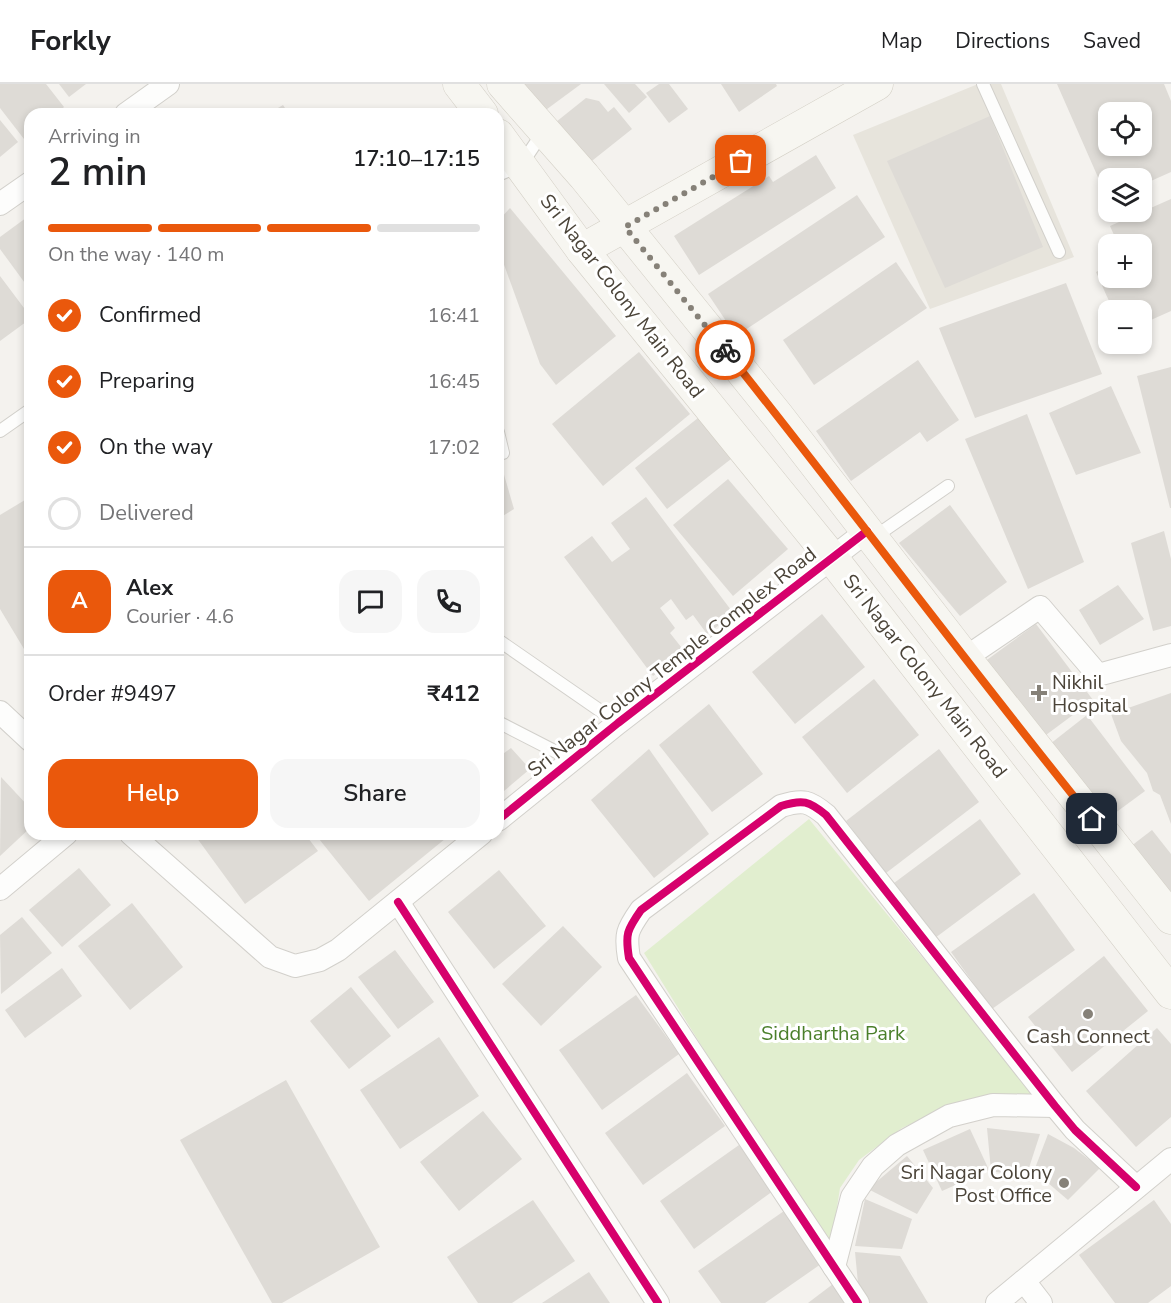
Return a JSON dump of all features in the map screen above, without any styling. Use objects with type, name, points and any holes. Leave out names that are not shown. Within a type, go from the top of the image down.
[{"type":"main road","points":[[459,84],[477,108]]},
{"type":"main road","points":[[503,84],[625,227],[778,416],[965,658],[1171,918]]},
{"type":"main road","points":[[582,250],[877,84]]},
{"type":"main road","name":"Sri Nagar Colony Main Road","points":[[504,152],[510,170],[582,250],[832,558],[1171,993]]},
{"type":"street","points":[[134,108],[168,84]]},
{"type":"street","points":[[0,204],[24,187]]},
{"type":"street","name":"Sri Nagar Colony Temple Complex Road","points":[[504,815],[618,723],[832,558],[870,535]]},
{"type":"street","points":[[965,658],[1040,607],[1098,675],[1171,655]]},
{"type":"street","points":[[0,712],[24,734]]},
{"type":"street","points":[[858,1303],[629,958],[626,939],[632,923],[641,910],[781,806],[799,800],[814,805],[826,815],[1075,1130],[1136,1187]]},
{"type":"street","points":[[0,889],[59,840]]},
{"type":"street","points":[[138,840],[270,957],[295,966],[320,960],[338,950],[474,840]]},
{"type":"street","points":[[398,902],[658,1303]]},
{"type":"street","points":[[834,1267],[852,1197],[873,1166],[897,1145],[949,1116],[993,1105],[1055,1106]]},
{"type":"street","points":[[998,1303],[1171,1159]]},
{"type":"street","points":[[1024,1281],[1041,1303]]},
{"type":"lane","points":[[983,84],[1059,252]]},
{"type":"lane","points":[[510,170],[544,131]]},
{"type":"lane","points":[[0,431],[24,414]]},
{"type":"lane","points":[[870,535],[948,486]]},
{"type":"lane","points":[[504,644],[618,723]]},
{"type":"lane","points":[[0,703],[5,704],[24,722]]},
{"type":"lane","points":[[504,725],[572,760]]},
{"type":"shaded area","points":[[978,84],[1001,84],[1074,257],[930,309],[853,135]]},
{"type":"green space","name":"Siddhartha Park","points":[[809,819],[1037,1097],[963,1100],[902,1128],[859,1160],[840,1188],[830,1253],[644,953]]},
{"type":"building","points":[[0,84],[46,84],[64,107],[24,108],[24,139],[0,108]]},
{"type":"building","points":[[59,84],[86,84],[69,97]]},
{"type":"building","points":[[522,84],[581,84],[543,112]]},
{"type":"building","points":[[604,84],[635,84],[647,97],[629,113]]},
{"type":"building","points":[[659,84],[669,84],[688,109],[669,123],[646,93]]},
{"type":"building","points":[[721,84],[776,84],[777,86],[739,112]]},
{"type":"building","points":[[1057,84],[1164,84],[1171,101],[1171,172],[1152,181],[1152,168],[1098,168],[1098,177]]},
{"type":"building","points":[[586,98],[599,101],[608,112],[614,107],[632,129],[588,164],[556,122]]},
{"type":"building","points":[[990,116],[1043,247],[945,288],[887,161]]},
{"type":"building","points":[[0,120],[18,142],[0,157]]},
{"type":"building","points":[[816,155],[836,188],[699,275],[674,236],[769,176],[773,182]]},
{"type":"building","points":[[857,195],[885,237],[736,336],[708,294]]},
{"type":"building","points":[[1171,199],[1171,311],[1152,320],[1152,300],[1109,300],[1103,288],[1152,288],[1152,234],[1114,234],[1110,226],[1119,222],[1152,222],[1152,207]]},
{"type":"building","points":[[510,208],[616,336],[556,385],[540,364],[504,265],[504,214]]},
{"type":"building","points":[[24,219],[24,282],[0,249],[0,237]]},
{"type":"building","points":[[896,262],[927,308],[814,385],[783,340]]},
{"type":"building","points":[[0,276],[24,308],[24,323],[0,341]]},
{"type":"building","points":[[1066,283],[1102,374],[975,418],[939,328]]},
{"type":"building","points":[[639,352],[690,414],[603,486],[552,424]]},
{"type":"building","points":[[918,360],[959,420],[927,442],[920,432],[851,481],[816,431]]},
{"type":"building","points":[[1171,367],[1171,508],[1170,508],[1137,376]]},
{"type":"building","points":[[1111,386],[1141,453],[1076,475],[1049,413]]},
{"type":"building","points":[[1027,414],[1084,562],[1028,589],[965,439]]},
{"type":"building","points":[[698,418],[731,459],[667,509],[635,468]]},
{"type":"building","points":[[504,475],[514,509],[504,515]]},
{"type":"building","points":[[728,479],[788,549],[733,596],[673,525]]},
{"type":"building","points":[[646,497],[734,614],[707,634],[693,615],[686,620],[671,599],[660,608],[675,628],[670,633],[685,652],[653,676],[564,557],[592,536],[612,562],[630,549],[611,523]]},
{"type":"building","points":[[24,501],[24,649],[0,609],[0,515]]},
{"type":"building","points":[[950,505],[1007,582],[960,616],[899,543]]},
{"type":"building","points":[[1164,531],[1171,559],[1171,626],[1153,631],[1131,543]]},
{"type":"building","points":[[1118,585],[1144,619],[1100,645],[1079,610]]},
{"type":"building","points":[[822,614],[865,667],[795,724],[752,672]]},
{"type":"building","name":"Nikhil Hospital","points":[[1036,624],[1093,700],[1046,735],[984,662]]},
{"type":"building","points":[[874,679],[919,735],[847,793],[802,737]]},
{"type":"building","points":[[1171,693],[1171,824],[1160,795],[1153,791],[1147,773],[1121,741],[1111,714]]},
{"type":"building","points":[[709,704],[763,774],[712,812],[659,745]]},
{"type":"building","points":[[1087,715],[1145,791],[1107,819],[1050,744]]},
{"type":"building","points":[[511,748],[530,769],[504,791],[504,753]]},
{"type":"building","points":[[649,749],[709,834],[654,878],[591,800]]},
{"type":"building","points":[[939,749],[979,802],[886,873],[846,821]]},
{"type":"building","points":[[1,777],[24,802],[24,834],[0,856]]},
{"type":"building","points":[[980,819],[1021,874],[931,941],[890,886]]},
{"type":"building","points":[[1152,830],[1171,854],[1171,905],[1126,850]]},
{"type":"building","points":[[198,840],[310,840],[318,851],[245,904]]},
{"type":"building","points":[[320,840],[444,840],[369,901]]},
{"type":"building","points":[[79,868],[111,905],[62,947],[29,910]]},
{"type":"building","points":[[499,870],[546,926],[494,969],[448,912]]},
{"type":"building","points":[[1034,893],[1075,950],[992,1009],[951,952]]},
{"type":"building","points":[[132,903],[183,967],[130,1010],[78,946]]},
{"type":"building","points":[[22,917],[52,953],[1,994],[0,935]]},
{"type":"building","points":[[563,926],[602,967],[541,1026],[502,984]]},
{"type":"building","points":[[395,950],[434,1002],[398,1029],[358,977]]},
{"type":"building","name":"Cash Connect","points":[[1104,956],[1148,1011],[1072,1072],[1028,1017]]},
{"type":"building","points":[[62,968],[82,996],[25,1038],[5,1010]]},
{"type":"building","points":[[351,987],[391,1036],[349,1069],[310,1021]]},
{"type":"building","points":[[636,995],[679,1054],[602,1110],[559,1050]]},
{"type":"building","points":[[1157,1028],[1171,1044],[1171,1117],[1136,1147],[1086,1091]]},
{"type":"building","points":[[439,1037],[479,1096],[400,1149],[360,1090]]},
{"type":"building","points":[[687,1073],[725,1126],[643,1185],[605,1133]]},
{"type":"building","points":[[286,1080],[380,1247],[282,1303],[272,1303],[180,1140]]},
{"type":"building","points":[[483,1111],[522,1159],[459,1211],[420,1162]]},
{"type":"building","points":[[987,1128],[1040,1134],[1026,1177],[991,1171]]},
{"type":"building","points":[[970,1129],[989,1170],[942,1191],[923,1150]]},
{"type":"building","points":[[1048,1134],[1074,1148],[1100,1168],[1068,1200],[1034,1171]]},
{"type":"building","points":[[739,1145],[773,1191],[694,1249],[660,1201]]},
{"type":"building","points":[[907,1156],[933,1188],[917,1214],[868,1189]]},
{"type":"building","points":[[865,1199],[912,1219],[902,1249],[855,1246]]},
{"type":"building","points":[[533,1200],[575,1261],[512,1303],[478,1303],[447,1257]]},
{"type":"building","points":[[1154,1200],[1171,1224],[1171,1286],[1148,1303],[1115,1303],[1079,1255]]},
{"type":"building","points":[[784,1211],[821,1264],[765,1303],[721,1303],[698,1271]]},
{"type":"building","points":[[855,1252],[900,1256],[928,1303],[870,1303],[858,1283]]},
{"type":"building","points":[[589,1272],[610,1303],[542,1303]]},
{"type":"building","points":[[833,1284],[847,1303],[808,1303]]},
{"type":"cycle path","points":[[504,815],[618,723],[867,531]]},
{"type":"cycle path","points":[[858,1303],[629,958],[628,932],[641,910],[781,806],[800,802],[810,804],[826,815],[1055,1106],[1075,1130],[1136,1187]]},
{"type":"cycle path","points":[[398,902],[658,1303]]},
{"type":"way so far","points":[[725,350],[625,227],[741,161]]},
{"type":"place","name":"Nikhil Hospital","points":[[1039,693]]},
{"type":"place","name":"Cash Connect","points":[[1088,1014]]},
{"type":"place","name":"Sri Nagar Colony Post Office","points":[[1064,1183]]},
{"type":"route","points":[[725,350],[1092,819]]}]
